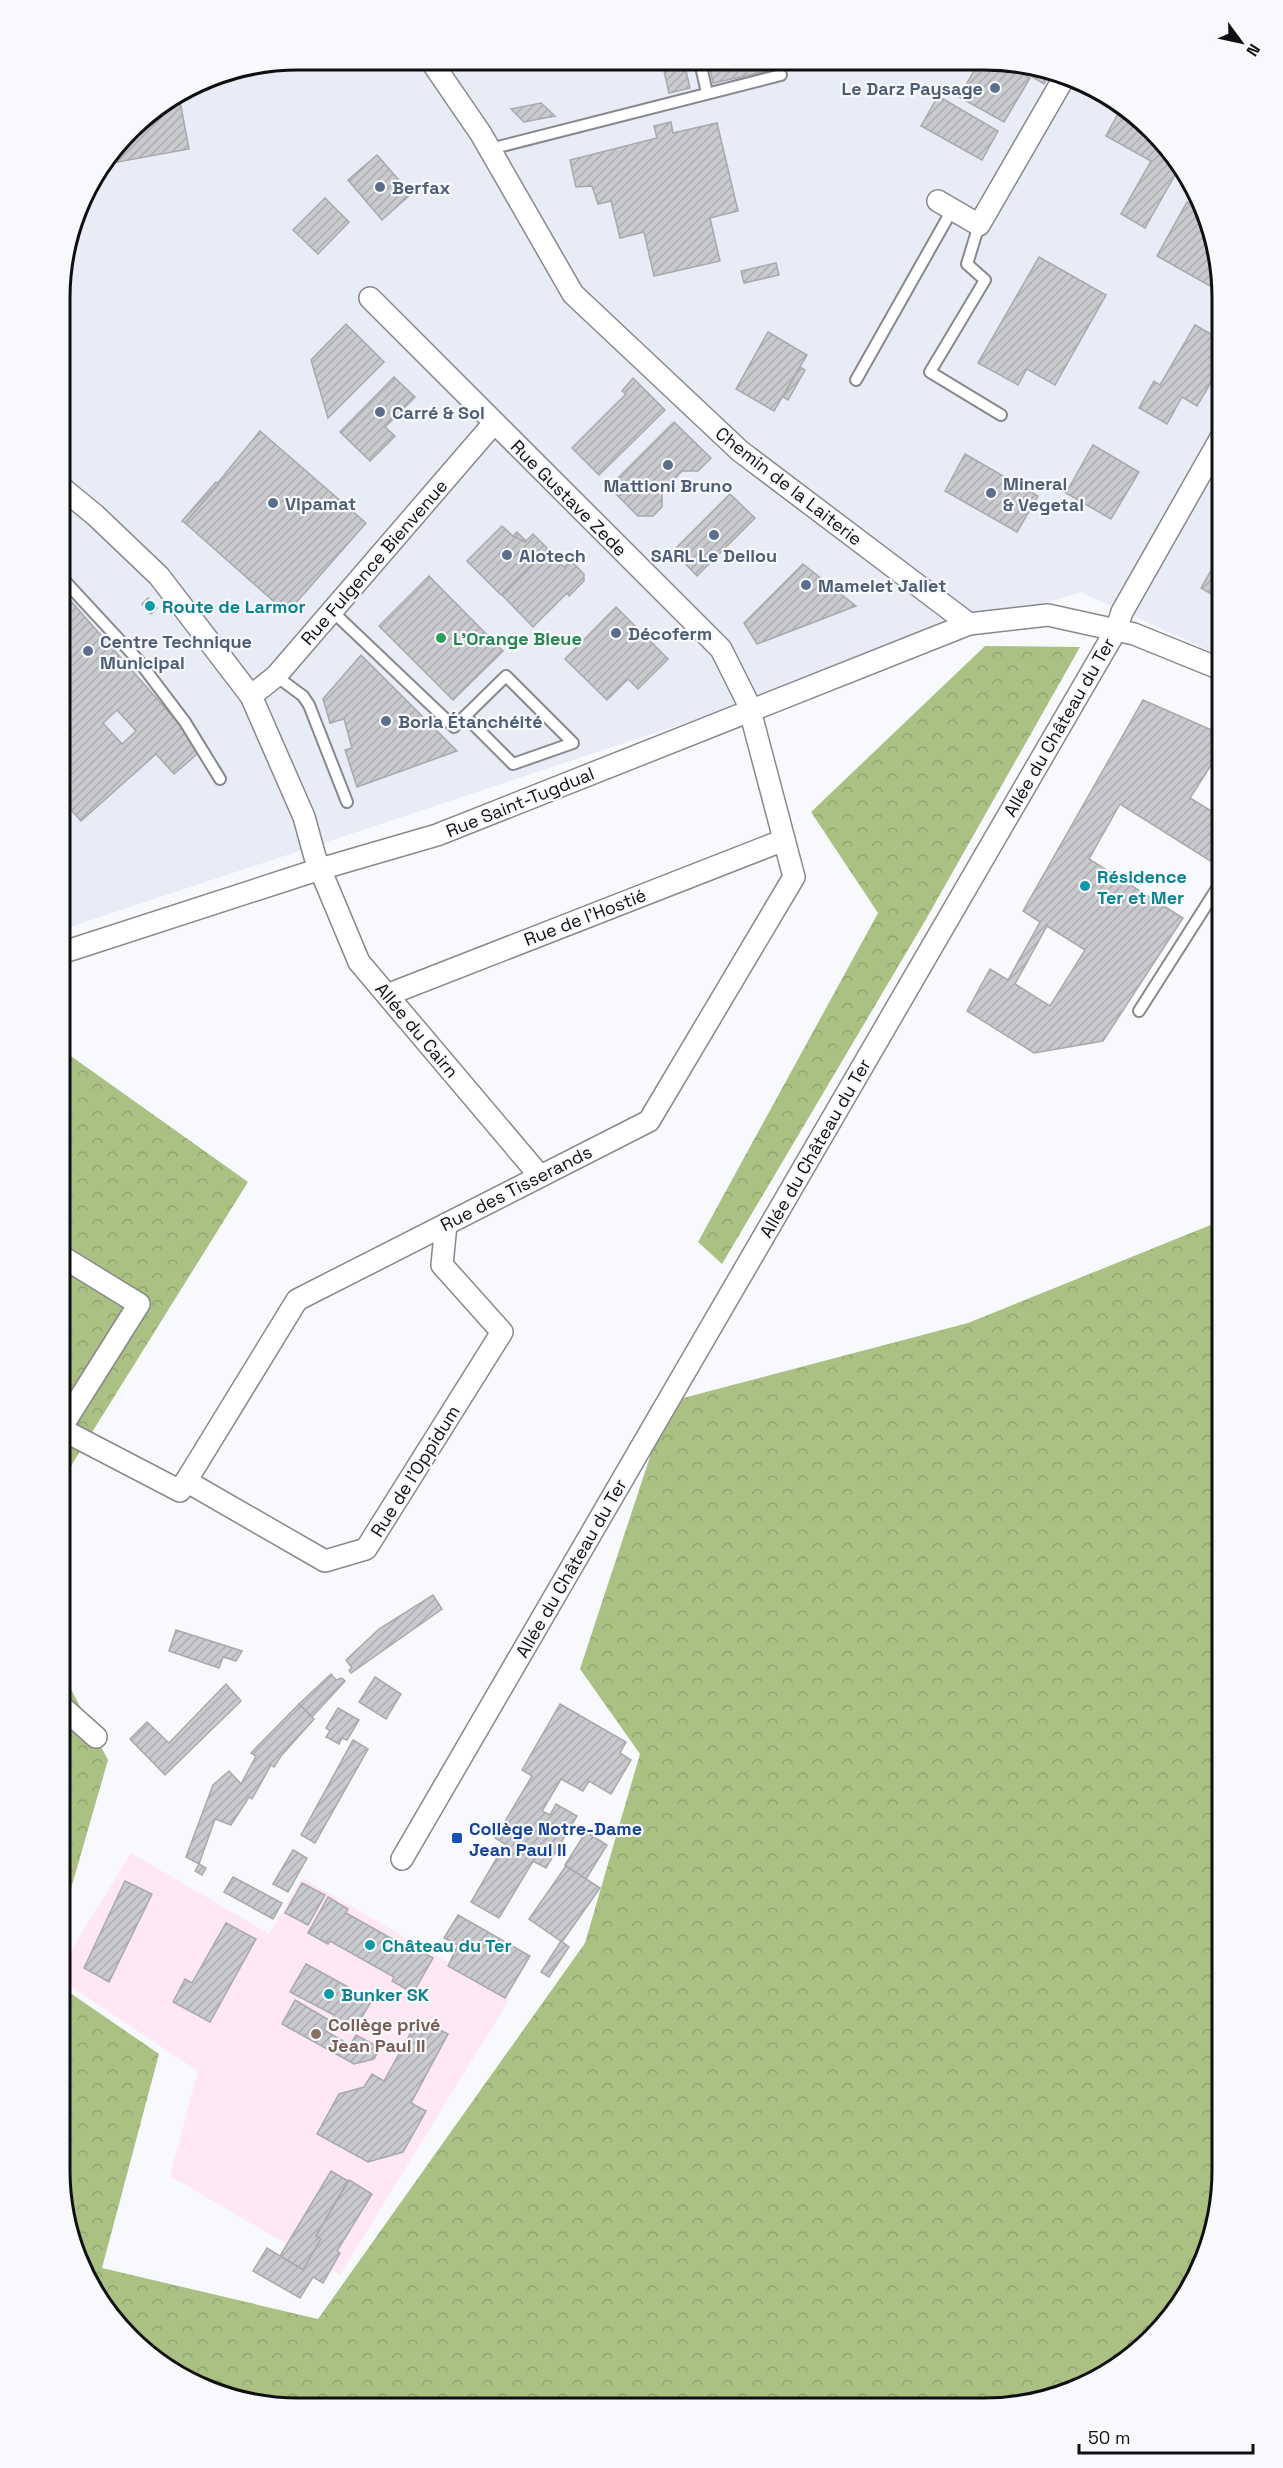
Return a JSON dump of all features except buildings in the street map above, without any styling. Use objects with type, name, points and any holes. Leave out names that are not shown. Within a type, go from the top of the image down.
[{"type":"street","name":"Chemin de la Laiterie","points":[[437,70],[490,148],[573,294],[740,451],[969,624]]},
{"type":"street","points":[[945,206],[979,225],[1060,84]]},
{"type":"street","name":"Rue Gustave Zede","points":[[370,298],[721,649],[750,711]]},
{"type":"street","name":"Rue Fulgence Bienvenue","points":[[251,696],[276,675],[494,423]]},
{"type":"street","name":"Allée du Château du Ter","points":[[402,1859],[1116,630],[1122,612],[1212,453]]},
{"type":"street","name":"Allée du Cairn","points":[[70,495],[159,576],[251,696],[304,817],[320,869],[358,962],[540,1176]]},
{"type":"street","points":[[969,624],[1048,615],[1134,634],[1212,666]]},
{"type":"street","name":"Rue Saint-Tugdual","points":[[70,950],[320,869],[437,835],[969,624]]},
{"type":"street","name":"Rue des Tisserands","points":[[186,1481],[297,1300],[649,1121],[794,877],[750,711]]},
{"type":"street","name":"Rue de l'Hostié","points":[[387,995],[784,840]]},
{"type":"street","name":"Rue de l'Oppidum","points":[[186,1481],[325,1561],[366,1549],[502,1332],[442,1265],[447,1224]]},
{"type":"street","points":[[70,1262],[139,1304],[70,1415]]},
{"type":"street","points":[[70,1434],[180,1491],[186,1481]]},
{"type":"street","points":[[70,1714],[96,1737]]},
{"type":"lane","points":[[702,70],[707,93]]},
{"type":"lane","points":[[490,148],[781,75]]},
{"type":"lane","points":[[856,380],[945,206]]},
{"type":"lane","points":[[979,225],[968,264],[985,280],[930,372],[1001,415]]},
{"type":"lane","points":[[70,587],[138,660],[185,722],[220,779]]},
{"type":"lane","points":[[332,611],[359,634],[454,727],[465,716],[506,676],[573,743],[513,764],[465,716]]},
{"type":"lane","points":[[276,675],[303,696],[309,705],[346,802]]},
{"type":"lane","points":[[1138,1011],[1212,896]]},
{"type":"shaded area","points":[[299,70],[984,70],[1014,72],[1043,78],[1072,88],[1098,101],[1146,137],[1174,172],[1195,211],[1208,254],[1212,284],[1212,652],[1080,592],[70,927],[70,299],[75,254],[94,198],[109,172],[137,137],[185,101],[211,88],[240,78],[269,72]]},
{"type":"shaded area","name":"Collège privé Jean Paul II","points":[[131,1853],[269,1934],[302,1878],[510,1998],[340,2275],[170,2176],[198,2071],[70,1986],[70,1953]]},
{"type":"green space","points":[[985,646],[1080,647],[925,921],[722,1264],[698,1242],[878,913],[811,812]]},
{"type":"green space","points":[[70,1055],[248,1182],[70,1468]]},
{"type":"green space","points":[[1212,1224],[1212,2184],[1205,2228],[1195,2257],[1174,2296],[1156,2320],[1135,2341],[1111,2359],[1072,2380],[1029,2393],[984,2398],[299,2398],[269,2396],[240,2390],[211,2380],[172,2359],[148,2341],[127,2320],[109,2296],[88,2257],[78,2228],[72,2199],[70,2169],[70,1993],[159,2054],[102,2268],[318,2319],[585,1943],[640,1754],[580,1669],[668,1402],[968,1323]]},
{"type":"green space","points":[[70,1687],[108,1760],[70,1892]]},
{"type":"place","name":"Le Darz Paysage","points":[[995,88]]},
{"type":"place","name":"Berfax","points":[[380,187]]},
{"type":"place","name":"Carré & Sol","points":[[380,412]]},
{"type":"place","name":"Mattioni Bruno","points":[[668,465]]},
{"type":"place","name":"Mineral & Vegetal","points":[[991,493]]},
{"type":"place","name":"Vipamat","points":[[273,503]]},
{"type":"place","name":"SARL Le Dellou","points":[[714,535]]},
{"type":"place","name":"Alotech","points":[[507,555]]},
{"type":"place","name":"Mamelet Jallet","points":[[806,585]]},
{"type":"place","name":"Route de Larmor","points":[[150,606]]},
{"type":"place","name":"Décoferm","points":[[616,633]]},
{"type":"place","name":"L'Orange Bleue","points":[[441,638]]},
{"type":"place","name":"Centre Technique Municipal","points":[[88,651]]},
{"type":"place","name":"Borla Étanchéité","points":[[386,721]]},
{"type":"place","name":"Résidence Ter et Mer","points":[[1085,886]]},
{"type":"place","name":"Collège Notre-Dame Jean Paul II","points":[[457,1838]]},
{"type":"place","name":"Château du Ter","points":[[370,1945]]},
{"type":"place","name":"Bunker SK","points":[[329,1994]]},
{"type":"place","name":"Collège privé Jean Paul II","points":[[316,2034]]}]
